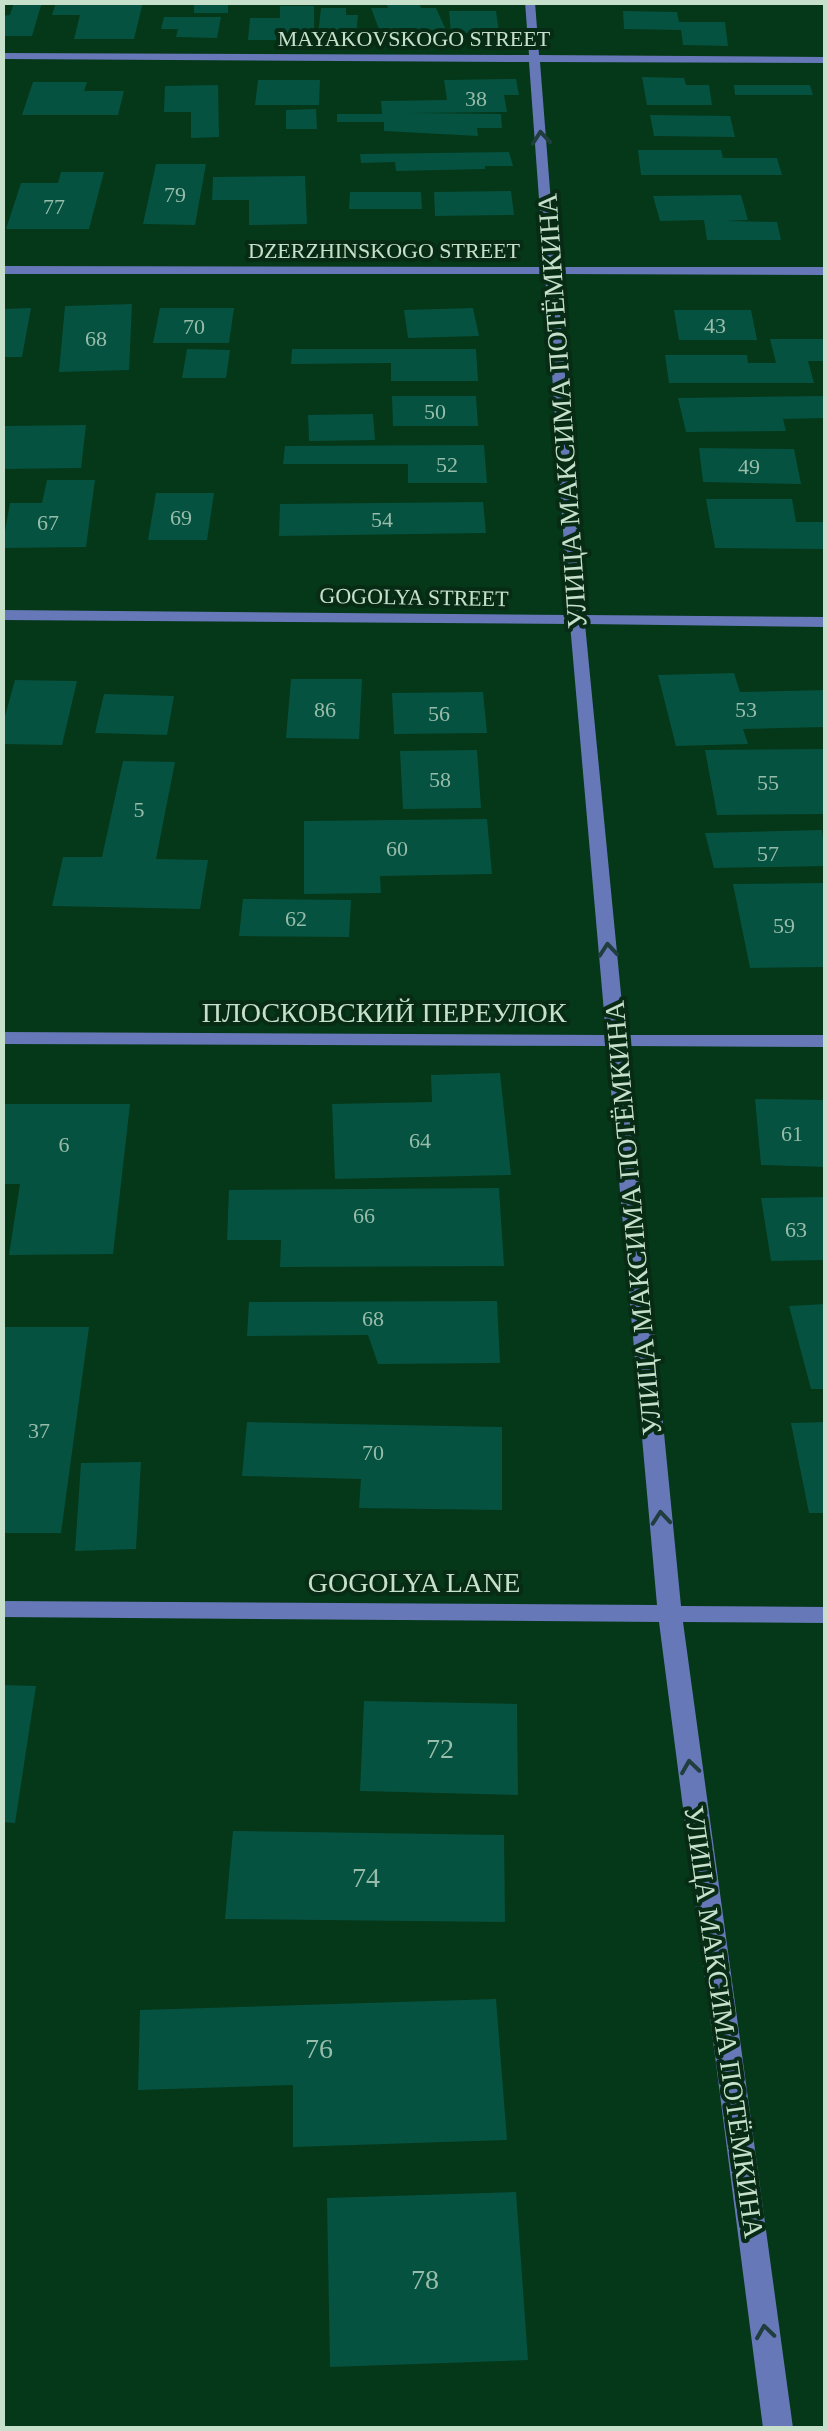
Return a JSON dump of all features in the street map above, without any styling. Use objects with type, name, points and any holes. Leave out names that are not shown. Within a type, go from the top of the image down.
[{"type":"street","name":"УЛИЦА МАКСИМА ПОТЁМКИНА","points":[[530,2],[577,621],[670,1615],[778,2428]]},
{"type":"street","name":"MAYAKOVSKOGO STREET","points":[[2,56],[826,60]]},
{"type":"street","name":"DZERZHINSKOGO STREET","points":[[2,270],[826,271]]},
{"type":"street","name":"GOGOLYA STREET","points":[[2,615],[826,622]]},
{"type":"street","name":"ПЛОСКОВСКИЙ ПЕРЕУЛОК","points":[[2,1038],[826,1041]]},
{"type":"street","name":"GOGOLYA LANE","points":[[2,1609],[826,1615]]},
{"type":"building","points":[[14,2],[42,2],[32,36],[2,36],[2,16],[10,15]]},
{"type":"building","points":[[56,2],[143,2],[134,39],[74,39],[80,15],[52,15]]},
{"type":"building","points":[[194,2],[228,2],[228,13],[194,13]]},
{"type":"building","points":[[386,2],[419,2],[421,8],[436,8],[446,30],[380,32],[371,8],[388,8]]},
{"type":"building","points":[[280,6],[314,6],[314,40],[248,40],[250,18],[280,18]]},
{"type":"building","points":[[321,8],[346,8],[346,15],[358,15],[356,36],[318,36]]},
{"type":"building","points":[[449,11],[496,11],[499,33],[451,33]]},
{"type":"building","points":[[623,11],[677,12],[679,22],[725,22],[728,46],[683,45],[681,30],[624,29]]},
{"type":"building","points":[[164,17],[221,17],[217,38],[176,37],[178,29],[161,29]]},
{"type":"building","points":[[642,77],[684,78],[686,85],[709,85],[712,105],[647,105]]},
{"type":"building","points":[[516,79],[519,95],[504,95],[507,112],[410,113],[501,114],[502,128],[477,128],[478,136],[384,131],[384,122],[337,122],[337,114],[382,114],[381,101],[447,100],[444,80]]},
{"type":"building","points":[[258,80],[320,80],[319,105],[255,105]]},
{"type":"building","points":[[33,82],[87,82],[84,91],[124,91],[118,115],[22,115]]},
{"type":"building","points":[[218,85],[219,137],[191,138],[191,112],[164,112],[165,86]]},
{"type":"building","points":[[734,85],[810,85],[813,95],[735,95]]},
{"type":"building","points":[[316,109],[317,129],[286,129],[286,110]]},
{"type":"building","points":[[650,115],[730,116],[735,137],[654,136]]},
{"type":"building","points":[[638,150],[721,150],[723,158],[777,158],[782,175],[641,175]]},
{"type":"building","points":[[509,152],[513,166],[396,171],[395,162],[361,163],[360,154]]},
{"type":"building","points":[[156,164],[206,164],[195,225],[143,224]]},
{"type":"building","points":[[61,172],[104,172],[89,229],[6,229],[21,183],[58,183]]},
{"type":"building","points":[[305,176],[307,224],[249,225],[249,200],[212,200],[213,177]]},
{"type":"building","points":[[511,191],[514,215],[435,216],[434,192]]},
{"type":"building","points":[[350,192],[421,192],[422,209],[349,209]]},
{"type":"building","points":[[741,195],[748,220],[725,221],[777,222],[781,240],[707,240],[704,220],[660,221],[653,196]]},
{"type":"building","points":[[132,304],[129,370],[59,372],[65,306]]},
{"type":"building","points":[[31,308],[22,357],[2,357],[2,309]]},
{"type":"building","points":[[160,308],[234,308],[229,343],[153,343]]},
{"type":"building","points":[[473,308],[479,336],[408,338],[404,310]]},
{"type":"building","points":[[674,310],[751,310],[757,340],[679,340]]},
{"type":"building","points":[[770,339],[826,339],[826,361],[808,361],[814,383],[669,383],[665,355],[747,355],[748,363],[776,363]]},
{"type":"building","points":[[187,349],[230,350],[226,378],[182,378]]},
{"type":"building","points":[[292,349],[476,349],[478,381],[391,381],[391,363],[291,364]]},
{"type":"building","points":[[392,396],[476,396],[478,426],[393,426]]},
{"type":"building","points":[[826,396],[826,418],[783,419],[786,431],[686,432],[678,398]]},
{"type":"building","points":[[373,414],[375,440],[309,441],[308,415]]},
{"type":"building","points":[[86,425],[81,468],[2,469],[5,426]]},
{"type":"building","points":[[484,445],[487,483],[408,483],[408,464],[283,464],[285,446]]},
{"type":"building","points":[[699,448],[794,449],[801,484],[703,482]]},
{"type":"building","points":[[47,480],[95,480],[86,547],[2,548],[10,503],[42,503]]},
{"type":"building","points":[[156,493],[214,493],[207,540],[148,540]]},
{"type":"building","points":[[706,499],[792,499],[796,522],[826,522],[826,549],[715,548]]},
{"type":"building","points":[[483,502],[486,533],[279,536],[280,504]]},
{"type":"building","points":[[734,673],[740,692],[826,690],[826,727],[743,729],[748,744],[676,746],[658,675]]},
{"type":"building","points":[[291,679],[362,679],[359,739],[286,738]]},
{"type":"building","points":[[15,680],[77,681],[62,745],[2,744],[2,727]]},
{"type":"building","points":[[483,692],[487,733],[394,734],[392,693]]},
{"type":"building","points":[[104,694],[174,696],[167,735],[95,733]]},
{"type":"building","points":[[826,749],[826,814],[717,815],[705,750]]},
{"type":"building","points":[[477,750],[481,808],[403,809],[400,751]]},
{"type":"building","points":[[123,761],[175,762],[156,859],[208,860],[200,909],[52,906],[63,857],[102,857]]},
{"type":"building","points":[[487,819],[492,874],[380,876],[381,893],[304,894],[304,821]]},
{"type":"building","points":[[822,830],[826,866],[714,868],[705,833]]},
{"type":"building","points":[[826,883],[826,967],[750,968],[733,884]]},
{"type":"building","points":[[243,899],[351,900],[349,937],[239,936]]},
{"type":"building","points":[[500,1073],[511,1175],[335,1179],[332,1104],[432,1102],[431,1075]]},
{"type":"building","points":[[755,1099],[826,1100],[826,1167],[761,1165]]},
{"type":"building","points":[[2,1104],[130,1104],[113,1254],[9,1255],[20,1184],[2,1184]]},
{"type":"building","points":[[499,1188],[504,1266],[280,1267],[281,1240],[227,1240],[229,1190]]},
{"type":"building","points":[[826,1197],[826,1260],[771,1261],[761,1198]]},
{"type":"building","points":[[497,1301],[500,1363],[378,1364],[368,1335],[247,1336],[249,1302]]},
{"type":"building","points":[[826,1304],[826,1389],[811,1389],[789,1306]]},
{"type":"building","points":[[2,1327],[89,1327],[61,1533],[2,1533]]},
{"type":"building","points":[[247,1422],[502,1427],[502,1510],[359,1508],[361,1479],[242,1476]]},
{"type":"building","points":[[826,1422],[826,1513],[809,1513],[791,1423]]},
{"type":"building","points":[[141,1462],[136,1549],[75,1551],[81,1463]]},
{"type":"building","points":[[2,1685],[36,1686],[15,1823],[2,1822]]},
{"type":"building","points":[[364,1701],[517,1704],[518,1795],[360,1791]]},
{"type":"building","points":[[233,1831],[504,1835],[505,1922],[225,1919]]},
{"type":"building","points":[[496,1999],[507,2140],[293,2147],[293,2085],[138,2090],[140,2010]]},
{"type":"building","points":[[516,2192],[528,2360],[330,2367],[327,2198]]}]
